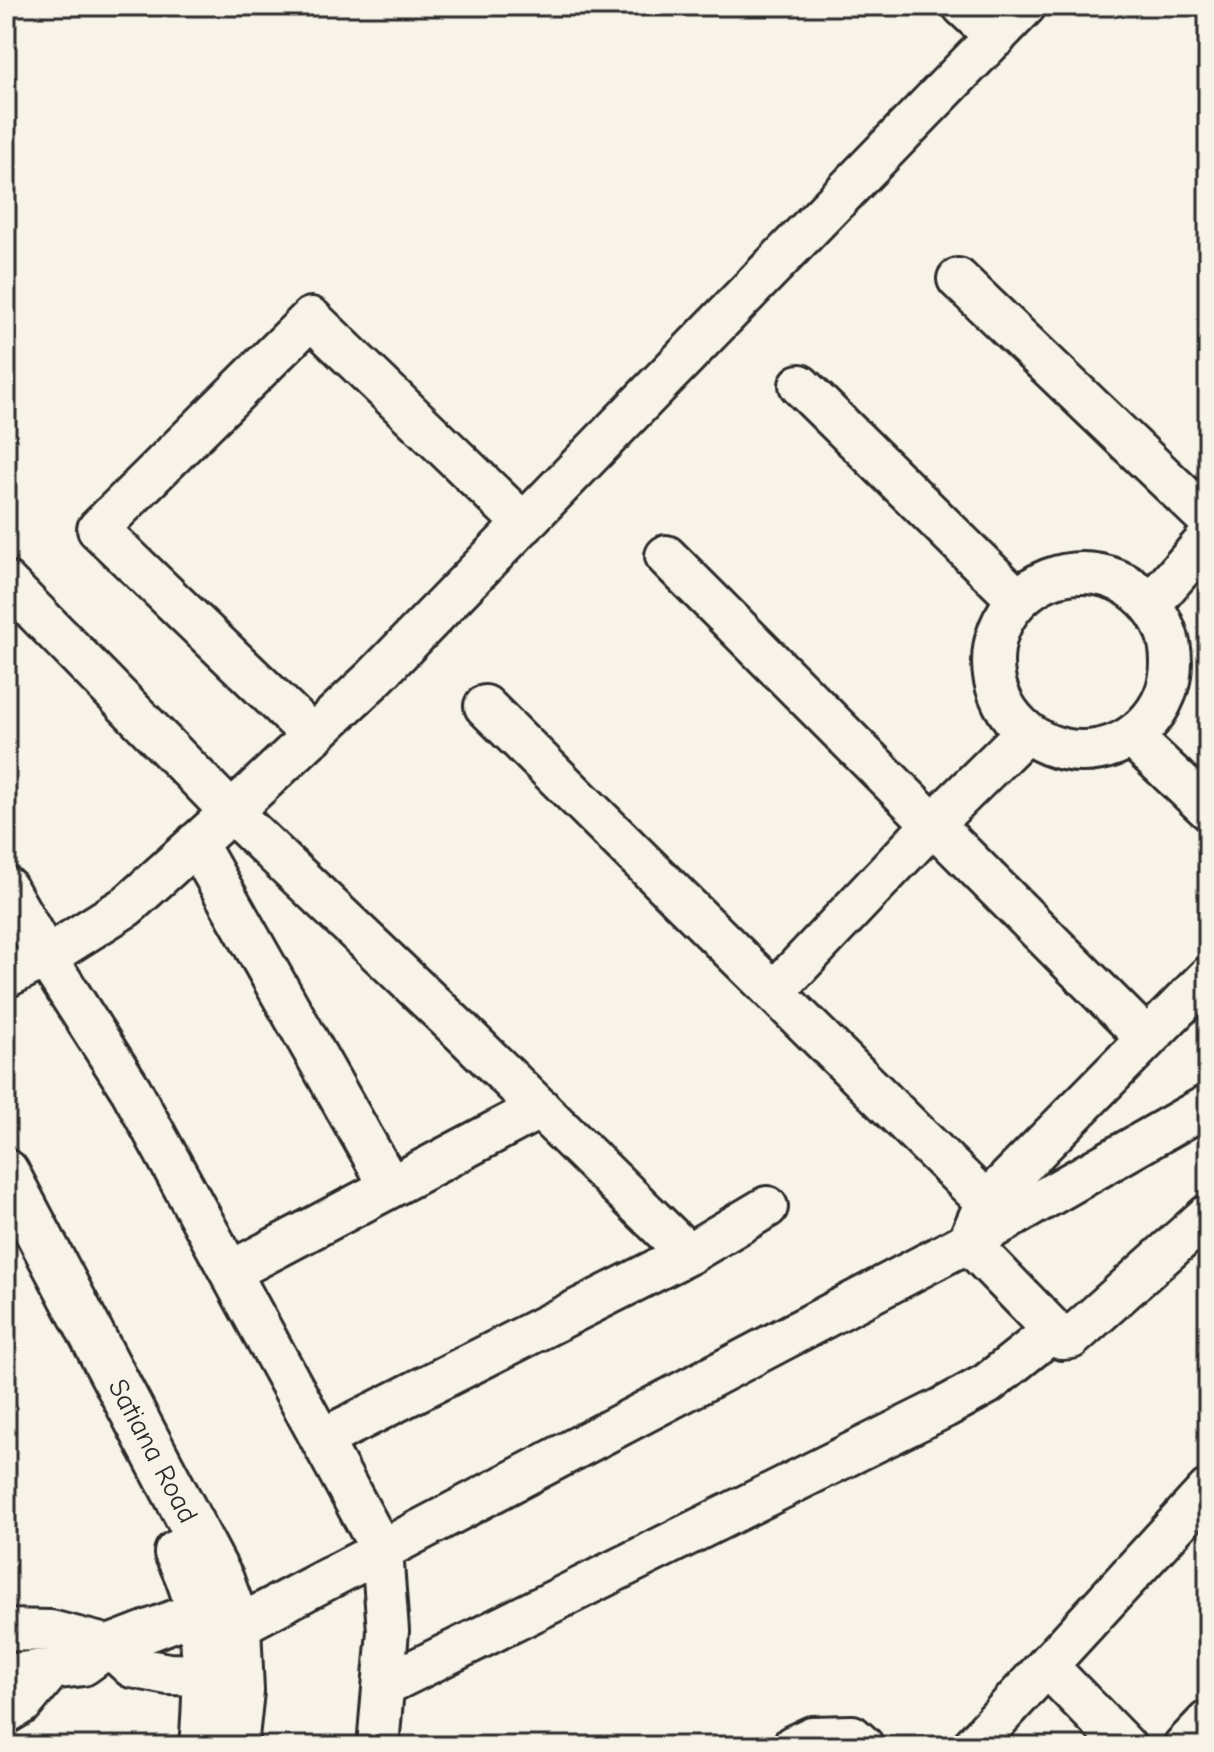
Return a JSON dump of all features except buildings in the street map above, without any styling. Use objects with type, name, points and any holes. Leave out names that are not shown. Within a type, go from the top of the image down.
[{"type":"main road","name":"Satiana Road","points":[[6,1172],[221,1580],[219,1619],[204,1675],[202,1746]]},
{"type":"main road","name":"Satiana Road","points":[[6,1234],[186,1571],[219,1619],[241,1691],[235,1746]]},
{"type":"street","points":[[963,6],[996,37]]},
{"type":"street","points":[[6,977],[46,957],[127,906],[375,677],[1025,6]]},
{"type":"street","points":[[958,279],[1208,519]]},
{"type":"street","points":[[313,736],[98,529],[311,318],[524,524]]},
{"type":"street","points":[[800,385],[1016,598]]},
{"type":"street","points":[[1152,603],[1208,538]]},
{"type":"street","points":[[666,556],[1147,1039]]},
{"type":"street","points":[[1060,573],[1110,575],[1152,603],[1169,637],[1172,675],[1159,710],[1132,737],[1097,751],[1059,750],[1025,733],[996,692],[992,642],[1016,598],[1060,573]]},
{"type":"street","points":[[6,582],[231,812],[688,1254]]},
{"type":"street","points":[[485,706],[986,1202]]},
{"type":"street","points":[[774,992],[933,824],[1025,733]]},
{"type":"street","points":[[1132,737],[1208,809]]},
{"type":"street","points":[[196,843],[390,1186]]},
{"type":"street","points":[[6,887],[46,957],[131,1090],[382,1551],[388,1631],[378,1746]]},
{"type":"street","points":[[968,1242],[986,1202],[1208,977]]},
{"type":"street","points":[[7,1686],[20,1673],[83,1665],[109,1646],[219,1619],[382,1551],[968,1242],[1208,1105]]},
{"type":"street","points":[[230,1272],[540,1108]]},
{"type":"street","points":[[322,1439],[688,1254],[767,1207]]},
{"type":"street","points":[[968,1242],[1052,1332],[1062,1339],[1071,1338],[1208,1215]]},
{"type":"street","points":[[385,1685],[945,1407],[987,1384],[1052,1332]]},
{"type":"street","points":[[973,1746],[1208,1490]]},
{"type":"street","points":[[6,1630],[50,1631],[109,1646],[132,1667],[168,1674],[204,1675]]},
{"type":"street","points":[[1047,1666],[1125,1746]]},
{"type":"street","points":[[1184,1746],[1208,1721]]},
{"type":"street","points":[[793,1746],[812,1737],[852,1736],[863,1746]]}]
